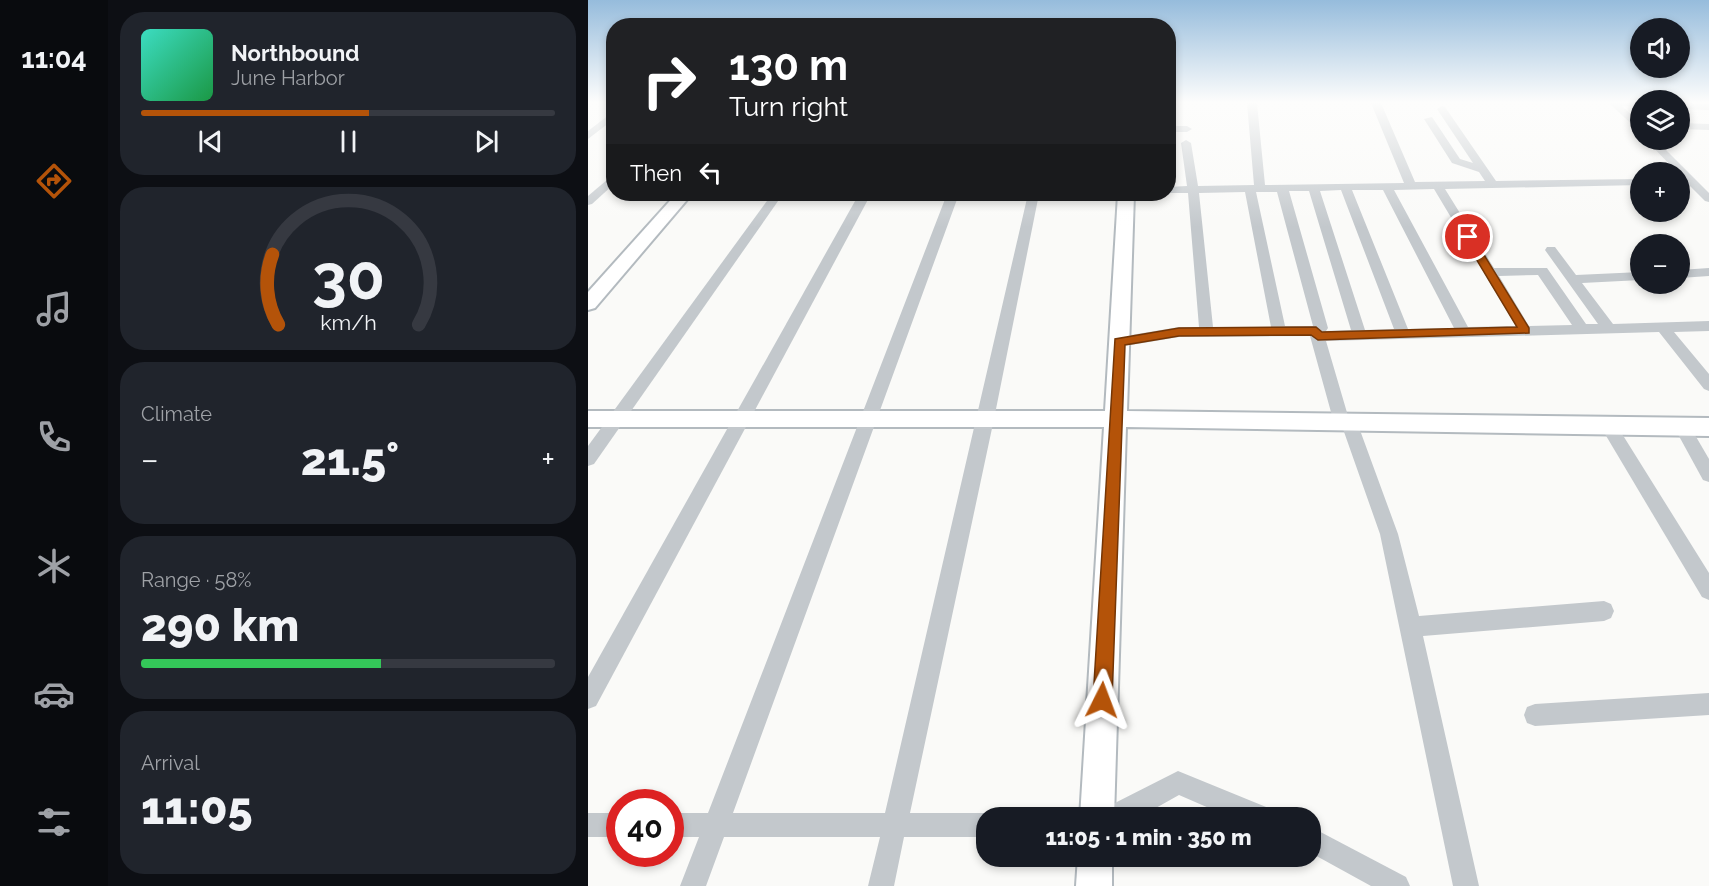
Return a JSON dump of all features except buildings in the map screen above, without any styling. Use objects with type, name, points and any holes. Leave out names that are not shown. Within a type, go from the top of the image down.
[{"type":"street","points":[[1186,144],[1193,190],[1206,332]]},
{"type":"street","points":[[1254,144],[1255,189],[1280,332]]},
{"type":"street","points":[[1394,144],[1411,185]]},
{"type":"street","points":[[1445,144],[1456,162],[1483,170]]},
{"type":"street","points":[[1466,144],[1492,183]]},
{"type":"street","points":[[1659,150],[1669,162]]},
{"type":"street","points":[[588,202],[593,191],[606,182]]},
{"type":"street","points":[[1176,190],[1630,182]]},
{"type":"street","points":[[1690,182],[1708,182]]},
{"type":"street","points":[[1437,184],[1525,330]]},
{"type":"street","points":[[1690,185],[1709,199]]},
{"type":"street","points":[[1387,186],[1463,332]]},
{"type":"street","points":[[1313,187],[1360,335]]},
{"type":"street","points":[[1345,187],[1403,334]]},
{"type":"street","points":[[1282,188],[1321,328],[1317,334]]},
{"type":"street","points":[[588,304],[678,201]]},
{"type":"street","points":[[588,459],[772,201]]},
{"type":"street","points":[[588,698],[860,201]]},
{"type":"street","points":[[693,886],[950,201]]},
{"type":"street","points":[[881,886],[1033,201]]},
{"type":"street","points":[[1098,807],[1126,201]]},
{"type":"street","points":[[1551,250],[1610,330]]},
{"type":"street","points":[[1489,272],[1542,271],[1582,329]]},
{"type":"street","points":[[1690,273],[1709,272]]},
{"type":"street","points":[[1573,279],[1630,276]]},
{"type":"street","points":[[1119,342],[1179,332],[1360,335],[1664,329],[1709,326]]},
{"type":"street","points":[[1664,329],[1709,385]]},
{"type":"street","points":[[1317,334],[1346,422],[1389,534],[1466,886]]},
{"type":"street","points":[[588,419],[1116,419],[1709,427]]},
{"type":"street","points":[[1608,425],[1707,585]]},
{"type":"street","points":[[1682,426],[1709,475]]},
{"type":"street","points":[[1411,627],[1605,611]]},
{"type":"street","points":[[1535,715],[1709,704]]},
{"type":"street","points":[[1133,807],[1178,783],[1236,807]]},
{"type":"street","points":[[588,825],[606,825]]},
{"type":"street","points":[[684,825],[976,825]]},
{"type":"street","points":[[1321,845],[1396,886]]},
{"type":"street","points":[[1094,886],[1095,867]]},
{"type":"route","points":[[1102,700],[1119,342],[1179,332],[1316,331],[1318,336],[1525,330],[1468,237]]}]
